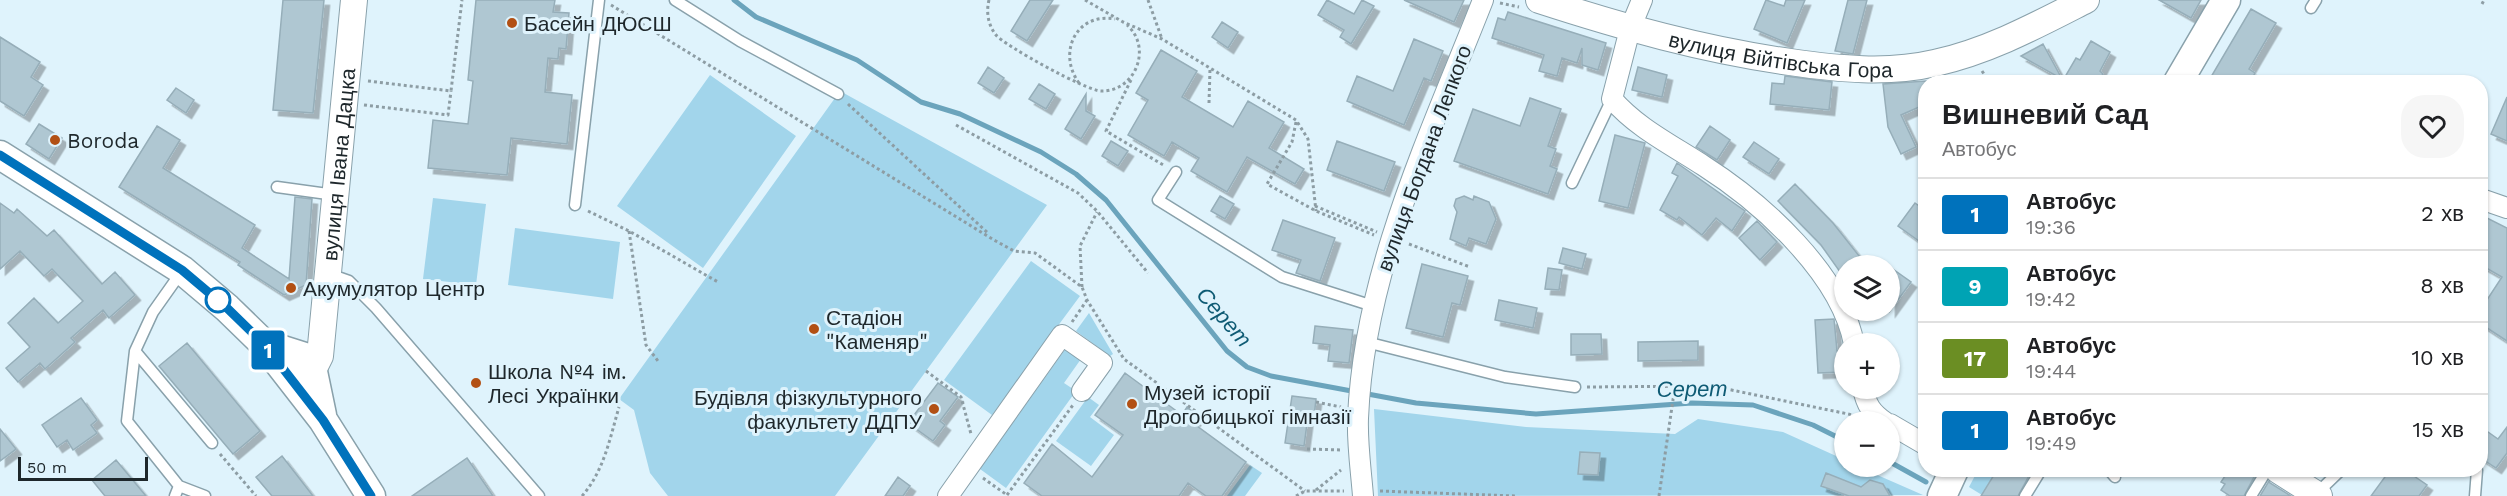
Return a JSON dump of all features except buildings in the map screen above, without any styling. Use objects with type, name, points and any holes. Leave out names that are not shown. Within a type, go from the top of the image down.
[{"type":"main road","points":[[2182,75],[2226,0]]},
{"type":"main road","points":[[0,155],[182,270],[264,344],[301,368],[323,420],[371,496]]},
{"type":"street","name":"вулиця Івана Дацка","points":[[301,368],[320,356],[354,0]]},
{"type":"street","points":[[1642,0],[1630,29],[1612,99],[1635,122],[1734,186],[1760,206],[1790,236],[1834,292],[1847,316],[1851,333]]},
{"type":"street","name":"вулиця Війтівська Гора","points":[[1533,5],[1731,53],[1816,65],[1887,69],[1934,63],[1969,53],[2023,32],[2086,0]]},
{"type":"street","name":"вулиця Богдана Лепкого","points":[[1362,494],[1354,408],[1362,376],[1373,306],[1391,240],[1490,2]]},
{"type":"street","points":[[2488,201],[2507,208]]},
{"type":"street","points":[[948,496],[1062,335],[1102,363],[1082,391]]},
{"type":"street","points":[[1865,399],[1874,411]]},
{"type":"street","points":[[1900,430],[1918,440]]},
{"type":"street","points":[[2289,477],[2317,495]]},
{"type":"lane","points":[[574,205],[601,0]]},
{"type":"lane","points":[[675,0],[740,41],[838,94]]},
{"type":"lane","points":[[1572,183],[1612,99]]},
{"type":"lane","points":[[1176,172],[1158,200],[1282,277],[1373,306]]},
{"type":"lane","points":[[277,187],[336,195]]},
{"type":"lane","points":[[182,270],[153,312],[135,351],[128,421],[177,491],[205,496]]},
{"type":"lane","points":[[328,274],[349,281],[376,308],[539,496]]},
{"type":"lane","points":[[1366,342],[1505,378],[1575,387]]},
{"type":"lane","points":[[135,351],[212,443]]},
{"type":"lane","points":[[2025,496],[2037,477]]},
{"type":"lane","points":[[2251,496],[2263,477]]},
{"type":"lane","points":[[2317,495],[2334,477]]},
{"type":"lane","points":[[2475,496],[2476,477]]},
{"type":"path","points":[[358,104],[448,115],[462,0]]},
{"type":"path","points":[[601,0],[994,240],[1014,251],[1035,253],[1082,287]]},
{"type":"path","points":[[989,0],[988,17],[1000,39],[1080,84],[1098,91],[1108,91],[1118,88],[1133,75]]},
{"type":"path","points":[[1085,0],[1121,21],[1162,39],[1296,120],[1308,140],[1315,208]]},
{"type":"path","points":[[1148,0],[1162,39]]},
{"type":"path","points":[[1490,2],[1533,5]]},
{"type":"path","points":[[1080,84],[1068,63],[1068,53],[1075,34],[1082,27],[1099,18],[1121,21],[1131,29],[1139,47],[1140,57],[1106,131],[1176,172]]},
{"type":"path","points":[[1209,103],[1210,69]]},
{"type":"path","points":[[360,80],[451,91]]},
{"type":"path","points":[[838,94],[994,240]]},
{"type":"path","points":[[1296,120],[1292,142],[1267,184],[1315,208],[1391,240],[1470,267]]},
{"type":"path","points":[[956,125],[1078,192],[1097,211],[1148,273]]},
{"type":"path","points":[[574,205],[629,231],[718,282]]},
{"type":"path","points":[[1097,211],[1080,246],[1082,287],[1087,300],[1124,359],[1305,491]]},
{"type":"path","points":[[629,231],[646,345],[658,362]]},
{"type":"path","points":[[1062,335],[1087,300]]},
{"type":"path","points":[[926,371],[961,397],[972,461],[1007,496],[1082,391]]},
{"type":"path","points":[[1659,496],[1675,386]]},
{"type":"path","points":[[1575,387],[1712,386],[1834,412]]},
{"type":"path","points":[[1316,402],[1354,408]]},
{"type":"path","points":[[582,496],[594,483],[619,407]]},
{"type":"path","points":[[1307,449],[1350,450]]},
{"type":"path","points":[[231,466],[256,496]]},
{"type":"path","points":[[1315,491],[1342,470]]},
{"type":"path","points":[[1296,496],[1305,491],[1516,496]]},
{"type":"shaded area","points":[[710,75],[796,136],[703,268],[617,206]]},
{"type":"shaded area","points":[[840,91],[1047,205],[835,496],[668,496],[650,473],[634,410],[619,399]]},
{"type":"shaded area","points":[[433,198],[486,204],[476,285],[423,279]]},
{"type":"shaded area","points":[[515,228],[620,242],[613,299],[508,285]]},
{"type":"shaded area","points":[[1031,261],[1080,296],[992,415],[944,380]]},
{"type":"shaded area","points":[[1089,313],[1113,354],[1110,356],[1076,331]]},
{"type":"shaded area","points":[[1066,348],[1081,359],[1064,383],[1076,391],[1006,488],[980,469]]},
{"type":"shaded area","points":[[1088,397],[1099,405],[1090,417],[1114,435],[1091,466],[1056,441]]},
{"type":"shaded area","points":[[1374,409],[1526,427],[1675,434],[1698,419],[1783,432],[1834,455],[1834,477],[1882,477],[1923,495],[1378,496]]},
{"type":"shaded area","points":[[1250,465],[1262,473],[1245,496],[1227,496]]},
{"type":"shaded area","points":[[1974,477],[1993,477],[1982,495],[1969,487]]},
{"type":"waterway","name":"Серет","points":[[734,0],[756,17],[857,60],[921,102],[960,114],[1041,152],[1076,174],[1106,200],[1227,351],[1247,367],[1271,376],[1416,403],[1536,414],[1692,403],[1753,405],[1813,425],[1834,436]]},
{"type":"waterway","name":"Серет","points":[[1900,468],[1926,482]]},
{"type":"bus line","name":"1","points":[[0,155],[182,270],[227,308],[264,344],[323,420],[371,496]]},
{"type":"place","name":"Басейн ДЮСШ","points":[[512,23]]},
{"type":"place","name":"Boroda","points":[[55,140]]},
{"type":"place","name":"Акумулятор Центр","points":[[291,288]]},
{"type":"place","name":"Стадіон \"Каменяр\"","points":[[814,329]]},
{"type":"place","name":"Школа №4 ім. Лесі Українки","points":[[476,383]]},
{"type":"place","name":"Музей історії Дрогобицької гімназії","points":[[1132,404]]},
{"type":"place","name":"Будівля фізкультурного факультету ДДПУ","points":[[934,409]]}]
